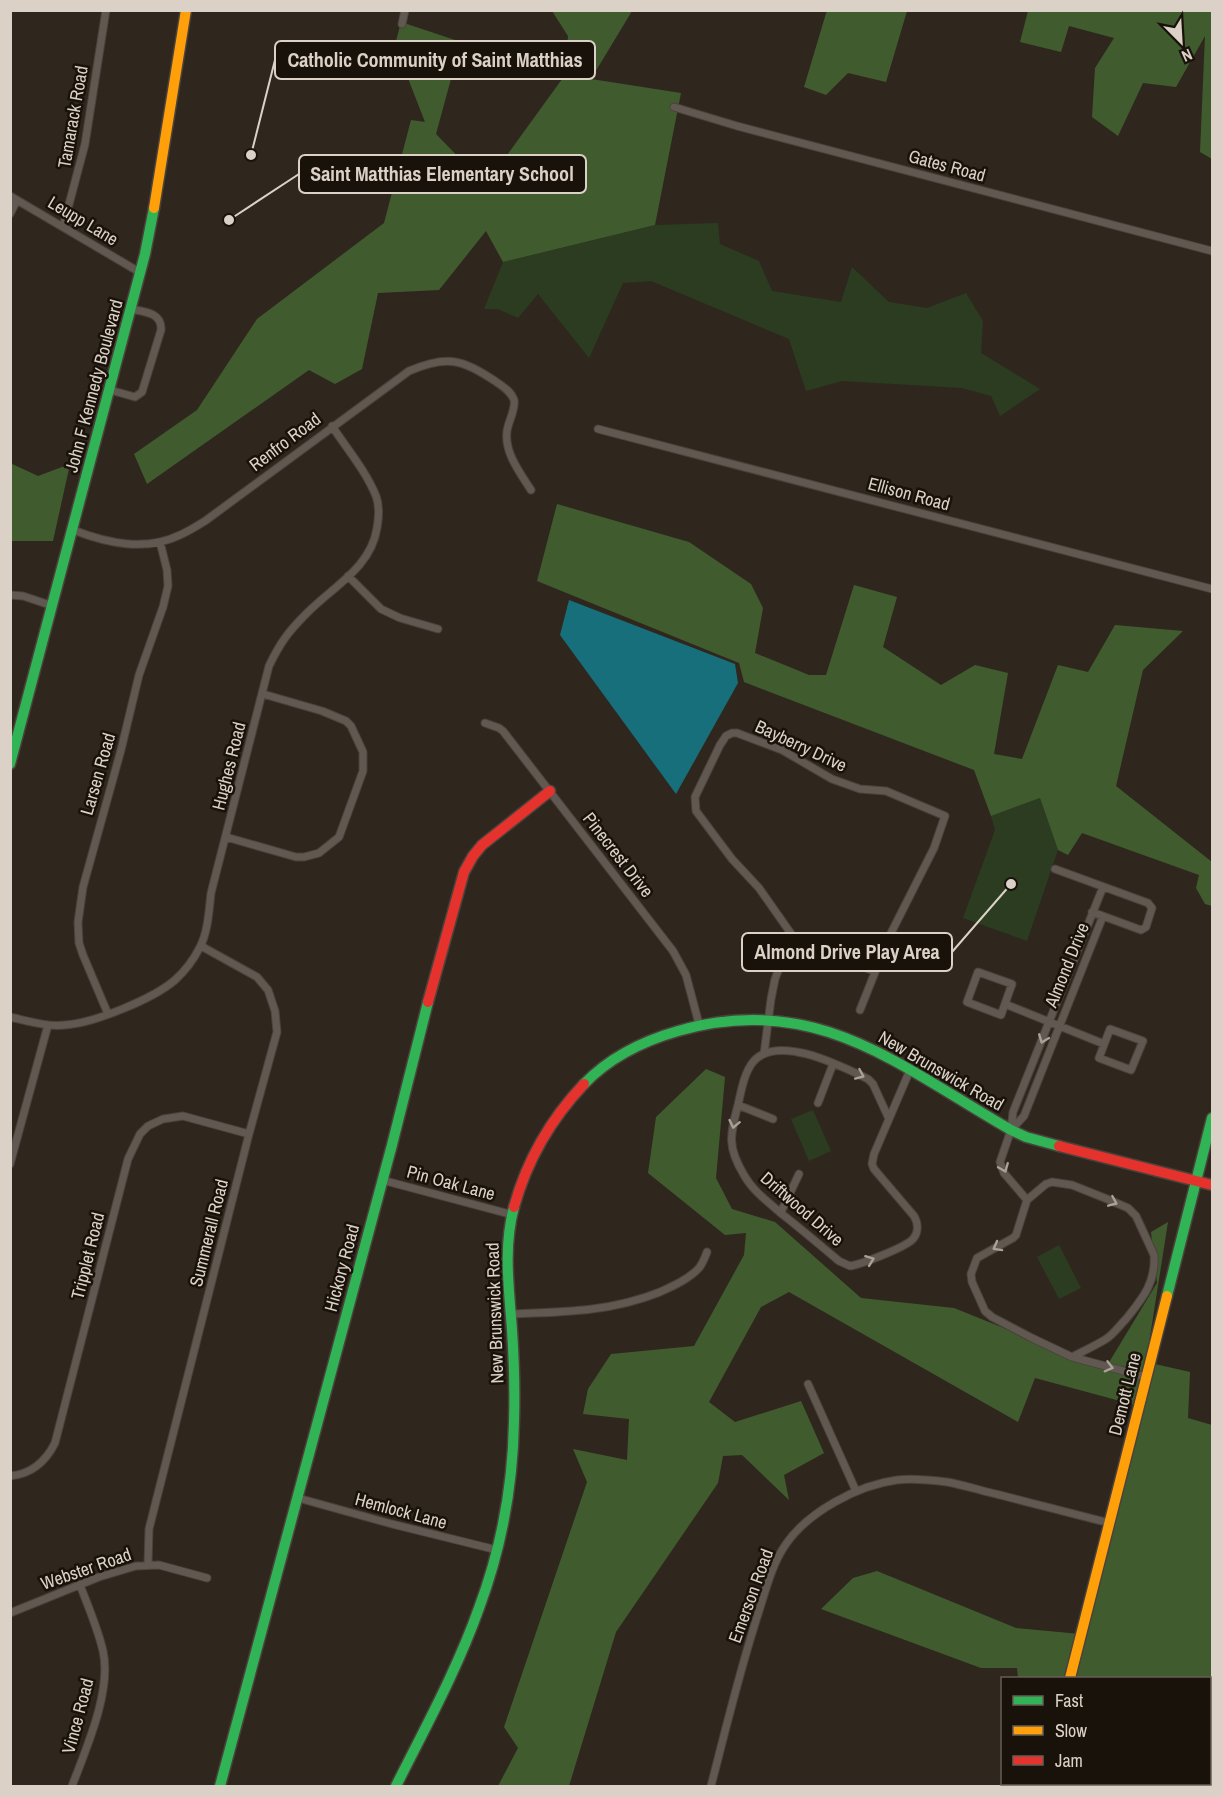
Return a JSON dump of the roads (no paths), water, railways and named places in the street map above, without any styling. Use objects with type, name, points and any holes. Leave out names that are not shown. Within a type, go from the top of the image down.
[{"type":"street","name":"Tamarack Road","points":[[63,227],[85,144],[106,10]]},
{"type":"street","name":"John F Kennedy Boulevard","points":[[10,764],[141,273],[158,188],[186,10]]},
{"type":"street","points":[[402,24],[405,10]]},
{"type":"street","name":"Gates Road","points":[[674,107],[759,132],[1212,251]]},
{"type":"street","name":"Leupp Lane","points":[[14,198],[141,273]]},
{"type":"street","points":[[10,214],[14,198]]},
{"type":"street","points":[[110,390],[135,397],[142,393],[161,330],[157,316],[131,309]]},
{"type":"street","name":"Renfro Road","points":[[73,530],[124,544],[160,542],[179,536],[205,521],[409,371],[427,363],[447,360],[463,363],[479,370],[510,394],[514,404],[507,432],[510,454],[531,490]]},
{"type":"street","name":"Hughes Road","points":[[10,1017],[48,1025],[65,1025],[108,1014],[134,1004],[174,981],[187,968],[201,946],[211,893],[269,666],[279,645],[307,613],[367,557],[373,546],[380,514],[376,496],[332,426]]},
{"type":"street","name":"Ellison Road","points":[[598,429],[1212,589]]},
{"type":"street","name":"Larsen Road","points":[[108,1014],[83,955],[78,922],[82,887],[121,750],[139,675],[163,608],[168,586],[167,570],[160,542]]},
{"type":"street","points":[[348,576],[381,609],[400,618],[438,629]]},
{"type":"street","points":[[10,595],[23,596],[53,606]]},
{"type":"street","points":[[226,837],[296,857],[319,853],[339,837],[363,771],[363,752],[351,726],[346,721],[322,711],[263,694]]},
{"type":"street","name":"Pinecrest Drive","points":[[485,723],[503,731],[673,951],[692,991],[699,1024]]},
{"type":"street","name":"Bayberry Drive","points":[[737,733],[782,750],[832,779],[860,789],[886,791],[945,816],[934,848],[874,971],[826,953],[792,935],[759,888],[732,859],[696,811],[695,797],[726,736],[737,733]]},
{"type":"street","name":"Hickory Road","points":[[220,1786],[464,872],[482,845],[550,791]]},
{"type":"street","name":"Almond Drive","points":[[1055,869],[1148,903],[1152,908],[1146,927],[1141,930],[1092,912]]},
{"type":"street","name":"Almond Drive","points":[[1011,1130],[1013,1112],[1103,887]]},
{"type":"street","name":"Almond Drive","points":[[1011,1130],[1024,1116],[1103,916]]},
{"type":"street","points":[[769,1019],[775,979],[792,935]]},
{"type":"street","name":"Summerall Road","points":[[148,1564],[150,1530],[278,1022],[268,990],[257,977],[201,946]]},
{"type":"street","points":[[860,1010],[874,971]]},
{"type":"street","points":[[978,972],[1012,984],[1005,1004],[1001,1015],[967,1002],[978,972]]},
{"type":"street","name":"Almond Drive","points":[[1005,1004],[1104,1044]]},
{"type":"street","name":"New Brunswick Road","points":[[396,1786],[461,1653],[479,1609],[497,1550],[514,1451],[515,1412],[507,1272],[508,1240],[519,1189],[537,1145],[560,1111],[608,1064],[632,1049],[672,1032],[699,1024],[738,1018],[784,1020],[821,1028],[840,1035],[910,1070],[1026,1137],[1212,1185]]},
{"type":"street","name":"Driftwood Drive","points":[[769,1019],[764,1054],[751,1064],[738,1106],[731,1139],[734,1155],[750,1185],[838,1261],[850,1266],[875,1258],[912,1240],[917,1231],[916,1219],[872,1164],[874,1154],[910,1070]]},
{"type":"street","points":[[10,1164],[48,1025]]},
{"type":"street","points":[[1110,1029],[1143,1041],[1131,1070],[1099,1058],[1104,1044],[1110,1029]]},
{"type":"street","points":[[764,1054],[797,1051],[871,1081],[889,1119]]},
{"type":"street","points":[[818,1103],[833,1064]]},
{"type":"street","points":[[738,1106],[772,1119]]},
{"type":"street","name":"Tripplet Road","points":[[10,1476],[19,1476],[34,1469],[49,1456],[55,1443],[128,1159],[140,1134],[148,1126],[163,1119],[183,1116],[249,1134]]},
{"type":"street","name":"Demott Lane","points":[[1070,1677],[1212,1118]]},
{"type":"street","points":[[1011,1130],[1000,1162],[1004,1173],[1027,1200]]},
{"type":"street","points":[[781,1212],[799,1174]]},
{"type":"street","name":"Pin Oak Lane","points":[[382,1180],[513,1215]]},
{"type":"street","points":[[1072,1357],[1107,1339],[1144,1296],[1149,1286],[1154,1255],[1136,1216],[1128,1208],[1072,1185],[1058,1182],[1046,1184],[1027,1200],[1013,1238],[977,1258],[971,1274],[973,1287],[985,1311],[1032,1338],[1072,1357],[1146,1377]]},
{"type":"street","points":[[510,1314],[592,1310],[624,1305],[682,1281],[700,1266],[707,1252]]},
{"type":"street","points":[[808,1384],[856,1491]]},
{"type":"street","name":"Emerson Road","points":[[711,1786],[752,1631],[780,1554],[806,1523],[836,1501],[870,1486],[897,1480],[946,1482],[1110,1523]]},
{"type":"street","name":"Hemlock Lane","points":[[298,1498],[497,1550]]},
{"type":"street","name":"Webster Road","points":[[10,1613],[123,1569],[148,1564],[207,1578]]},
{"type":"street","name":"Vince Road","points":[[72,1786],[91,1734],[104,1689],[105,1676],[103,1651],[80,1585]]},
{"type":"water","points":[[569,600],[735,664],[738,683],[676,794],[560,635]]},
{"type":"place","name":"Catholic Community of Saint Matthias","points":[[251,155]]},
{"type":"place","name":"Saint Matthias Elementary School","points":[[229,220]]},
{"type":"place","name":"Almond Drive Play Area","points":[[1011,884]]}]
